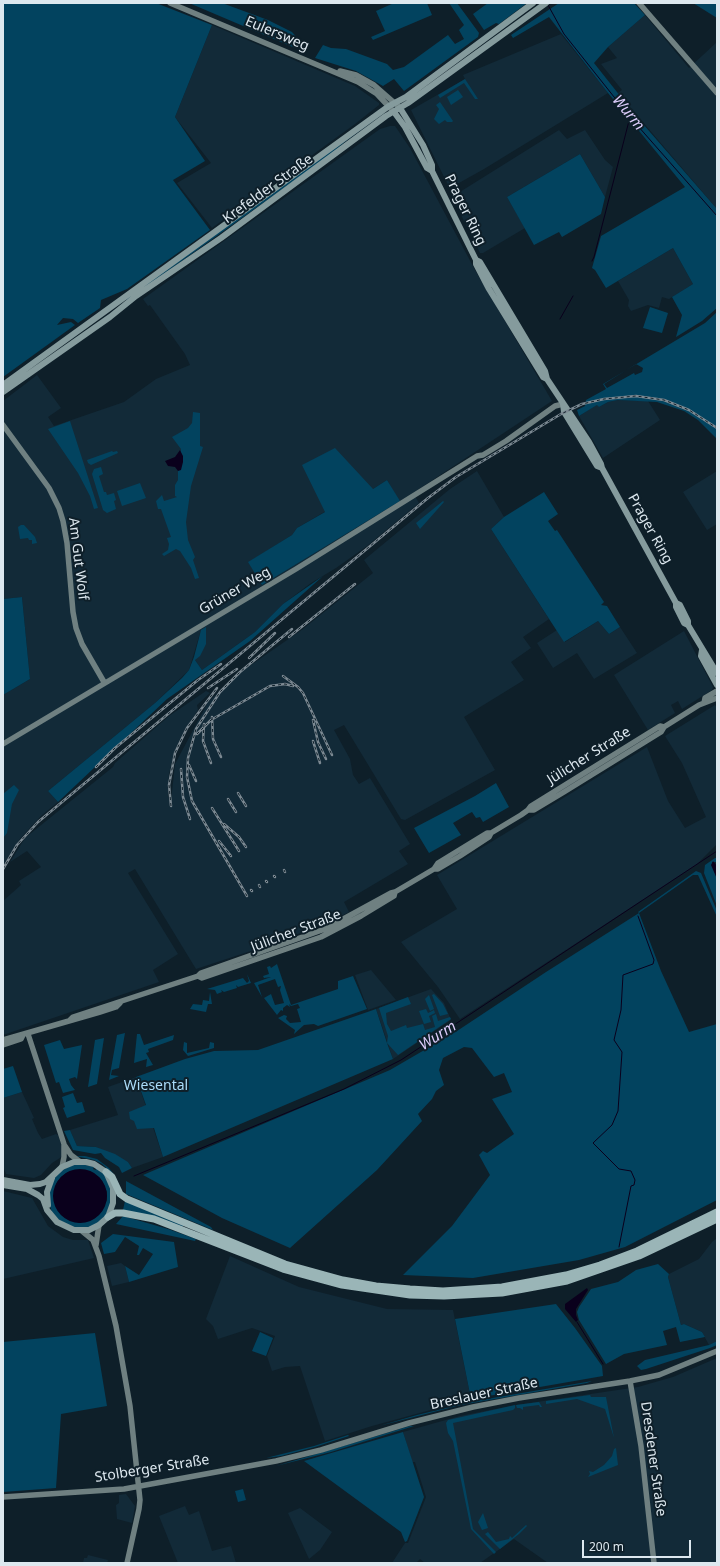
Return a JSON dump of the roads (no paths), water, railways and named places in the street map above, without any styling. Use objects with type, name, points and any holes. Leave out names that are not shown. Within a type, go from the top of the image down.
[{"type":"highway","points":[[106,1172],[112,1177],[120,1194],[127,1199],[285,1264],[343,1280],[376,1286],[410,1289],[444,1290],[502,1287],[566,1275],[600,1265],[637,1251],[717,1212]]},
{"type":"highway","points":[[108,1217],[115,1213],[123,1212],[154,1219],[283,1269],[342,1285],[396,1293],[444,1296],[502,1293],[567,1281],[639,1256],[717,1219]]},
{"type":"main road","name":"Eulersweg","points":[[170,3],[330,69],[368,87],[394,112]]},
{"type":"main road","name":"Krefelder Straße","points":[[3,384],[389,106],[411,93],[533,3]]},
{"type":"main road","name":"Krefelder Straße","points":[[3,392],[110,317],[128,302],[220,238],[546,3]]},
{"type":"main road","points":[[639,3],[717,93]]},
{"type":"main road","name":"Eulersweg","points":[[330,69],[348,72],[364,79],[381,90],[395,102]]},
{"type":"main road","name":"Prager Ring","points":[[395,102],[420,139],[432,165],[432,171],[476,260],[480,262],[545,371],[547,379],[589,442],[676,602],[676,607],[684,623],[688,625],[717,673]]},
{"type":"main road","name":"Prager Ring","points":[[394,112],[411,137],[427,168],[432,171]]},
{"type":"main road","name":"Grüner Weg","points":[[3,744],[104,682],[296,569],[477,456],[481,452],[504,438],[509,437],[555,406],[563,404]]},
{"type":"main road","name":"Am Gut Wolf","points":[[3,426],[49,488],[59,508],[67,543],[73,612],[76,628],[82,644],[104,682]]},
{"type":"main road","name":"Prager Ring","points":[[702,650],[702,656],[717,685]]},
{"type":"main road","name":"Jülicher Straße","points":[[704,703],[705,698],[717,691]]},
{"type":"main road","name":"Jülicher Straße","points":[[3,1045],[21,1039],[26,1035],[70,1020],[74,1021],[116,1007],[120,1002],[198,976],[200,973],[239,963],[276,950],[369,908],[391,892],[395,892],[487,833],[491,833],[528,810],[534,810],[558,796],[661,732],[664,727],[704,703],[709,703],[717,698]]},
{"type":"main road","name":"Jülicher Straße","points":[[3,1040],[19,1034],[26,1035]]},
{"type":"main road","points":[[26,1035],[64,1144],[71,1155],[79,1161],[94,1164],[106,1172],[111,1183],[114,1195],[108,1217],[99,1225],[82,1231]]},
{"type":"main road","points":[[62,1166],[65,1154],[64,1144]]},
{"type":"main road","points":[[3,1180],[35,1185],[46,1182],[62,1166],[79,1161]]},
{"type":"main road","points":[[50,1212],[47,1192],[55,1173]]},
{"type":"main road","points":[[3,1185],[27,1189],[36,1193],[43,1199],[50,1212],[62,1225],[82,1231],[90,1236],[96,1246],[116,1326],[130,1406],[139,1486],[139,1509],[127,1563]]},
{"type":"main road","points":[[96,1246],[99,1225]]},
{"type":"main road","name":"Breslauer Straße","points":[[256,1464],[301,1455],[390,1428],[473,1407],[630,1381],[671,1371],[717,1351]]},
{"type":"main road","name":"Dresdener Straße","points":[[630,1381],[640,1446],[654,1563]]},
{"type":"main road","name":"Stolberger Straße","points":[[3,1497],[110,1490],[256,1464]]},
{"type":"waterway","name":"Wurm","points":[[548,5],[564,34],[630,117],[717,216]]},
{"type":"waterway","points":[[592,261],[630,117]]},
{"type":"waterway","points":[[560,319],[573,296]]},
{"type":"waterway","name":"Wurm","points":[[134,1176],[344,1089],[401,1060],[717,851]]},
{"type":"waterway","points":[[619,1247],[631,1186],[634,1185],[635,1180],[631,1171],[619,1169],[593,1143],[612,1125],[618,1111],[622,1052],[614,1040],[621,1010],[623,975],[653,964],[654,960],[638,916]]},
{"type":"waterway","points":[[577,1322],[603,1364]]},
{"type":"railway","points":[[3,869],[17,845],[38,822],[428,498],[456,477],[561,414],[582,404],[604,399],[636,396],[664,400],[689,410],[717,428]]},
{"type":"railway","points":[[289,637],[355,584]]},
{"type":"railway","points":[[247,896],[192,801],[187,777],[188,758],[196,729],[220,692],[240,672],[292,629]]},
{"type":"railway","points":[[249,658],[275,633]]},
{"type":"railway","points":[[96,767],[115,748],[198,680],[221,664]]},
{"type":"railway","points":[[208,688],[237,669]]},
{"type":"railway","points":[[283,676],[298,687],[303,693],[332,755]]},
{"type":"railway","points":[[197,734],[211,720],[270,686],[285,684],[293,686]]},
{"type":"railway","points":[[171,806],[169,785],[175,753],[187,728],[217,688]]},
{"type":"railway","points":[[212,717],[213,739],[221,757]]},
{"type":"railway","points":[[313,720],[318,742],[326,759]]},
{"type":"railway","points":[[204,724],[203,741],[211,763]]},
{"type":"railway","points":[[313,741],[320,763]]},
{"type":"railway","points":[[189,765],[196,781]]},
{"type":"railway","points":[[181,769],[183,797],[190,819]]},
{"type":"railway","points":[[238,793],[246,806]]},
{"type":"railway","points":[[228,799],[236,812]]},
{"type":"railway","points":[[212,808],[239,851]]},
{"type":"railway","points":[[224,824],[239,837],[246,847]]},
{"type":"railway","points":[[219,841],[231,856]]},
{"type":"park label","name":"Wiesental","points":[[156,1086]]}]
